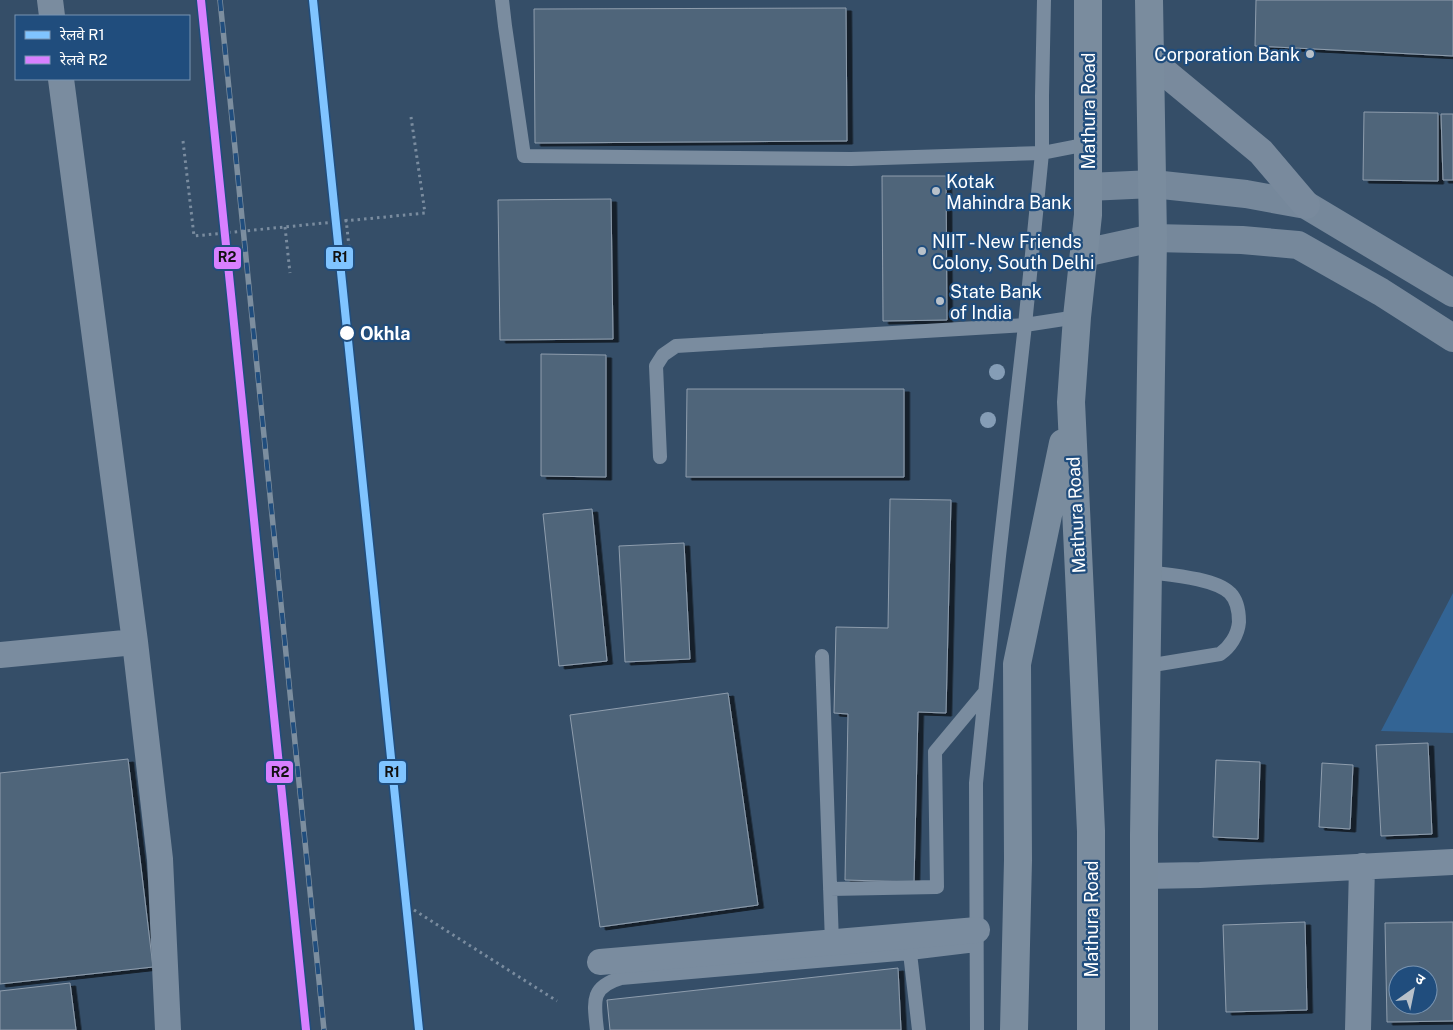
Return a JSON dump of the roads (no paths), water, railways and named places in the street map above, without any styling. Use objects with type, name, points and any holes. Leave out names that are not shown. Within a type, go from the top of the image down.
[{"type":"highway","name":"Mathura Road","points":[[1088,0],[1088,215],[1077,317],[1071,402],[1091,831],[1091,1030]]},
{"type":"highway","points":[[1144,1030],[1144,876],[1153,238],[1149,0]]},
{"type":"highway","points":[[1014,1030],[1018,860],[1017,664],[1071,402]]},
{"type":"main road","points":[[1150,60],[1261,152],[1306,205],[1453,293]]},
{"type":"main road","points":[[1088,187],[1153,184],[1246,194],[1306,205]]},
{"type":"main road","points":[[1084,254],[1153,238],[1242,240],[1298,245],[1381,292],[1453,338]]},
{"type":"street","points":[[50,0],[52,15]]},
{"type":"street","points":[[61,80],[135,642],[160,859],[168,1030]]},
{"type":"street","points":[[0,655],[135,642]]},
{"type":"street","points":[[1144,876],[1200,875],[1453,862]]},
{"type":"street","points":[[1358,1030],[1362,866]]},
{"type":"street","points":[[600,962],[832,943],[976,938]]},
{"type":"lane","points":[[502,0],[524,156],[851,159],[1042,153],[1088,144]]},
{"type":"lane","points":[[977,1030],[976,783],[998,556],[1026,325],[1042,153],[1044,0]]},
{"type":"lane","points":[[660,457],[656,366],[663,355],[676,346],[1026,325],[1077,317]]},
{"type":"lane","points":[[1147,666],[1220,654],[1231,644],[1239,624],[1236,603],[1230,593],[1218,586],[1206,581],[1148,572]]},
{"type":"lane","points":[[822,656],[832,943]]},
{"type":"lane","points":[[830,889],[937,888],[936,752],[985,692]]},
{"type":"lane","points":[[597,1030],[594,1005],[598,992],[609,982],[622,978],[910,952],[976,938]]},
{"type":"lane","points":[[910,952],[919,1030]]},
{"type":"railway","points":[[201,0],[306,1030]]},
{"type":"railway","points":[[220,0],[324,1030]]},
{"type":"rail line","name":"R2","points":[[201,0],[306,1030]]},
{"type":"rail line","name":"R1","points":[[313,0],[419,1030]]},
{"type":"place","name":"Corporation Bank","points":[[1310,54]]},
{"type":"place","name":"Kotak Mahindra Bank","points":[[936,191]]},
{"type":"place","name":"NIIT - New Friends Colony, South Delhi","points":[[922,251]]},
{"type":"place","name":"State Bank of India","points":[[940,301]]},
{"type":"place","name":"Okhla","points":[[347,333]]}]
